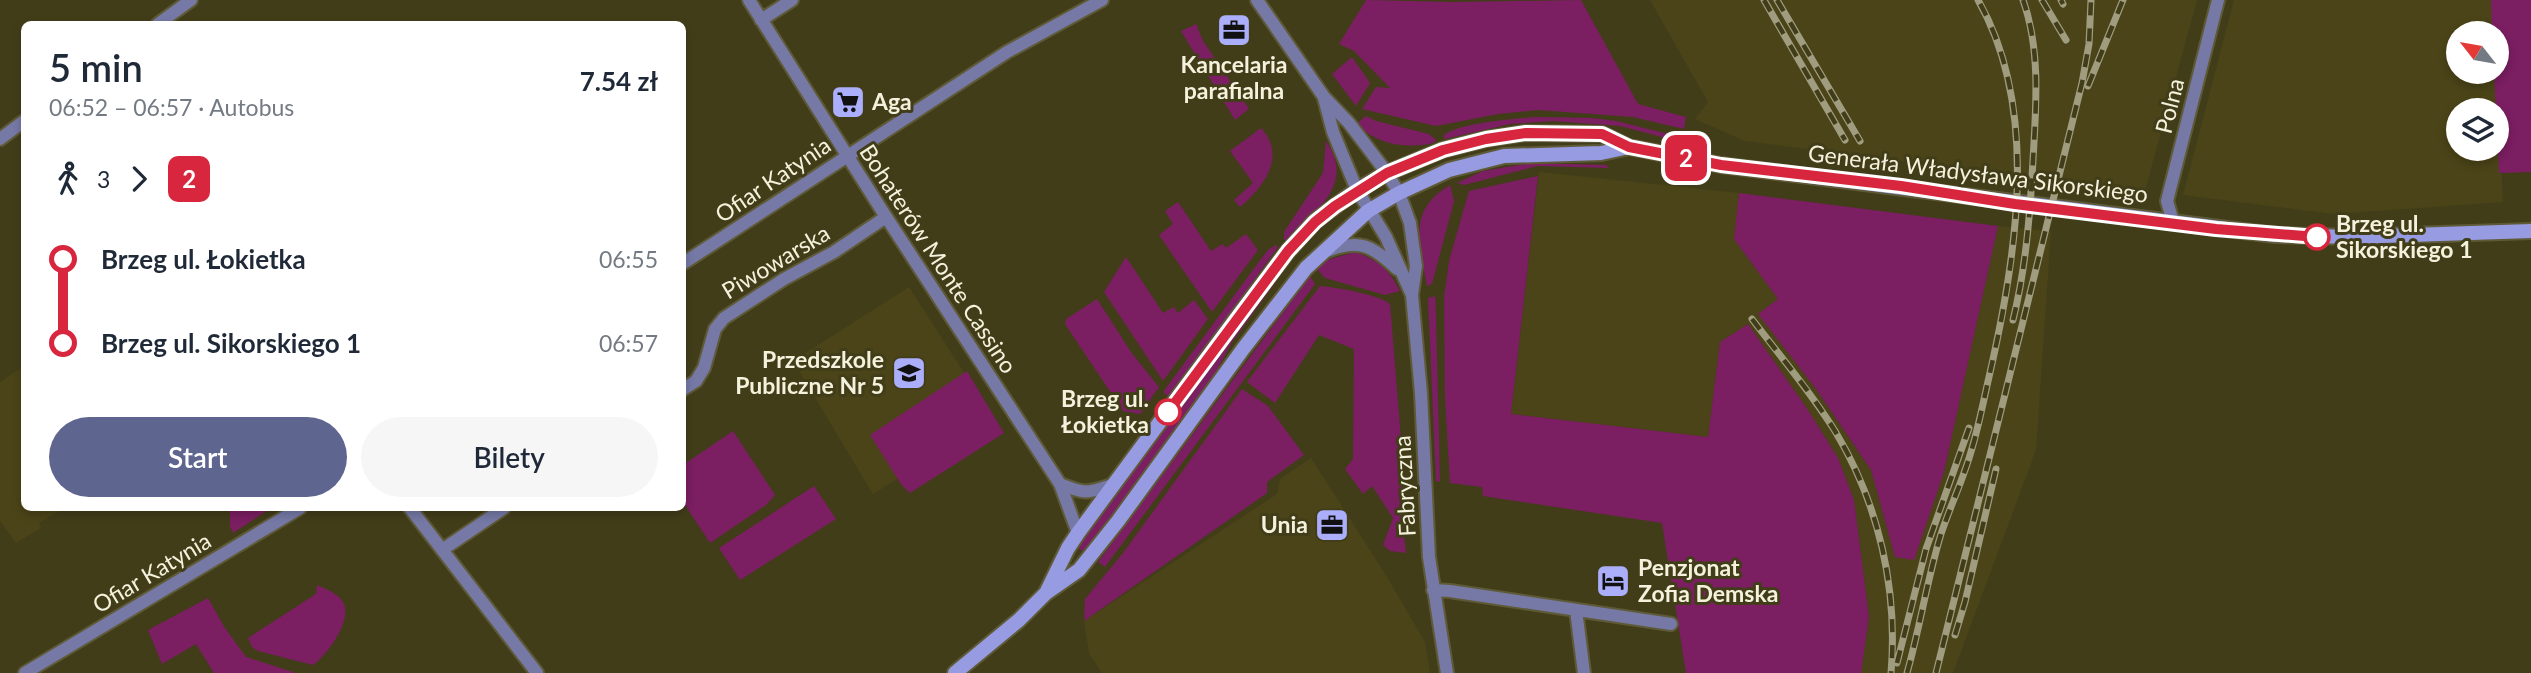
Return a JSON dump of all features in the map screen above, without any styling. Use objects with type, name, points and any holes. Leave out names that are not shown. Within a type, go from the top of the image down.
[{"type":"main road","name":"Generała Władysława Sikorskiego","points":[[1046,593],[1068,548],[1288,251],[1315,222],[1357,190],[1387,173],[1443,150],[1486,139],[1526,133],[1602,134],[1629,147],[1721,165],[1901,186],[2015,204],[2312,237],[2531,231]]},
{"type":"main road","points":[[955,673],[1019,620],[1046,593],[1079,570],[1118,521],[1243,349],[1317,256],[1368,211],[1449,170],[1504,156],[1608,152],[1629,147]]},
{"type":"street","points":[[162,21],[191,0]]},
{"type":"street","name":"Bohaterów Monte Cassino","points":[[748,0],[1060,484],[1079,533]]},
{"type":"street","points":[[761,20],[792,0]]},
{"type":"street","name":"Ofiar Katynia","points":[[686,261],[1007,52],[1101,0]]},
{"type":"street","points":[[1257,0],[1324,97]]},
{"type":"street","name":"Polna","points":[[2172,222],[2167,201],[2218,0]]},
{"type":"street","name":"Fabryczna","points":[[1324,97],[1349,123],[1387,173],[1399,193],[1410,223],[1416,267],[1412,295],[1422,393],[1429,557],[1447,673]]},
{"type":"street","name":"Fabryczna","points":[[1324,97],[1333,132],[1357,190],[1385,237],[1412,295]]},
{"type":"street","points":[[0,139],[21,123]]},
{"type":"street","name":"Piwowarska","points":[[686,387],[696,381],[704,368],[715,329],[724,318],[784,279],[834,252],[886,217]]},
{"type":"street","name":"Fabryczna","points":[[1317,256],[1342,245],[1361,244],[1380,252],[1402,275]]},
{"type":"street","points":[[1060,484],[1081,492],[1093,492],[1115,484]]},
{"type":"street","name":"Ofiar Katynia","points":[[24,673],[295,511]]},
{"type":"street","points":[[412,511],[537,673]]},
{"type":"street","points":[[442,550],[500,511]]},
{"type":"street","points":[[1433,590],[1671,624]]},
{"type":"street","points":[[1576,610],[1584,673]]},
{"type":"shaded area","points":[[1366,0],[1581,0],[1638,104],[1686,117],[1684,129],[1633,117],[1538,110],[1498,114],[1436,126],[1362,109],[1376,87],[1390,88],[1354,51],[1339,44]]},
{"type":"shaded area","points":[[1650,0],[2197,0],[2145,191],[2127,195],[1996,178],[1997,173],[1745,141],[1695,119],[1708,102]]},
{"type":"shaded area","points":[[2234,0],[2492,0],[2493,21],[2446,21],[2446,84],[2497,84],[2497,98],[2446,98],[2446,161],[2501,161],[2503,202],[2333,214],[2183,195]]},
{"type":"shaded area","points":[[2491,0],[2531,0],[2531,172],[2499,173],[2498,161],[2509,161],[2509,98],[2495,98],[2495,84],[2510,84],[2510,21],[2492,21]]},
{"type":"shaded area","points":[[1196,24],[1203,41],[1249,109],[1235,120],[1181,31]]},
{"type":"shaded area","points":[[1352,57],[1370,83],[1356,106],[1332,74]]},
{"type":"shaded area","points":[[1366,116],[1429,134],[1436,140],[1434,143],[1413,146],[1383,141],[1356,124]]},
{"type":"shaded area","points":[[1535,117],[1616,121],[1685,140],[1681,142],[1620,126],[1553,121],[1510,124],[1445,139],[1443,136],[1473,125]]},
{"type":"shaded area","points":[[1261,128],[1269,139],[1272,160],[1264,181],[1240,207],[1234,200],[1253,183],[1230,151]]},
{"type":"shaded area","points":[[1326,141],[1334,156],[1337,171],[1329,196],[1284,240],[1284,232],[1323,173]]},
{"type":"shaded area","points":[[1531,163],[1606,165],[1609,168],[1538,166],[1464,185],[1457,183],[1483,171]]},
{"type":"shaded area","points":[[1539,172],[1739,193],[1734,239],[1778,299],[1759,314],[1816,389],[1871,470],[1895,556],[1944,472],[1998,226],[2051,231],[2036,450],[1953,673],[1861,673],[1869,617],[1854,500],[1838,458],[1748,324],[1720,342],[1708,437],[1511,414]]},
{"type":"shaded area","points":[[1538,176],[1511,414],[1708,437],[1720,342],[1748,324],[1838,458],[1854,500],[1869,617],[1861,673],[1686,673],[1662,523],[1483,496],[1482,487],[1450,483],[1445,399],[1444,299],[1449,261],[1469,191]]},
{"type":"shaded area","points":[[1450,185],[1454,201],[1432,284],[1427,286],[1419,230],[1427,206]]},
{"type":"shaded area","points":[[1739,193],[1998,226],[1944,472],[1914,560],[1895,557],[1871,470],[1816,389],[1758,314],[1778,299],[1734,239]]},
{"type":"shaded area","points":[[1178,202],[1211,251],[1223,244],[1226,248],[1246,234],[1258,250],[1212,312],[1159,235],[1173,224],[1165,211]]},
{"type":"shaded area","points":[[1276,245],[1278,247],[1169,397],[1163,392],[1261,259]]},
{"type":"shaded area","points":[[1355,252],[1382,266],[1400,291],[1385,295],[1325,278],[1316,268],[1327,260]]},
{"type":"shaded area","points":[[1126,257],[1163,313],[1174,307],[1178,313],[1194,300],[1208,319],[1163,381],[1104,292]]},
{"type":"shaded area","points":[[1290,259],[1232,342],[1211,381],[1161,452],[1083,552],[1078,547]]},
{"type":"shaded area","points":[[1310,276],[1315,284],[1105,567],[1098,562]]},
{"type":"shaded area","points":[[1320,286],[1367,295],[1390,304],[1404,486],[1403,526],[1406,553],[1390,551],[1383,545],[1393,518],[1372,486],[1363,494],[1345,469],[1353,459],[1354,349],[1319,335],[1275,403],[1247,382]]},
{"type":"shaded area","points":[[909,287],[993,418],[873,494],[793,361]]},
{"type":"shaded area","points":[[1435,296],[1440,482],[1436,481],[1428,298]]},
{"type":"shaded area","points":[[1097,299],[1131,352],[1159,387],[1140,414],[1123,411],[1065,324],[1066,319]]},
{"type":"shaded area","points":[[21,368],[21,511],[60,511],[39,523],[41,528],[16,543],[0,521],[0,382]]},
{"type":"shaded area","points":[[967,371],[1004,433],[910,493],[901,484],[870,435]]},
{"type":"shaded area","points":[[1242,389],[1268,406],[1304,455],[1267,482],[1267,493],[1084,621],[1085,599],[1123,553]]},
{"type":"shaded area","points":[[733,431],[775,495],[766,505],[710,543],[686,507],[686,463]]},
{"type":"shaded area","points":[[1311,458],[1425,642],[1430,673],[1102,673],[1089,653],[1084,621],[1277,494],[1280,479]]},
{"type":"shaded area","points":[[814,486],[836,519],[740,580],[719,548]]},
{"type":"shaded area","points":[[230,511],[266,511],[233,533]]},
{"type":"shaded area","points":[[317,585],[339,597],[345,612],[341,629],[319,660],[313,665],[258,651],[252,647],[248,638],[316,594]]},
{"type":"shaded area","points":[[208,598],[246,657],[296,673],[214,673],[196,644],[162,664],[148,630]]},
{"type":"railway","points":[[1764,0],[1845,140]]},
{"type":"railway","points":[[1777,0],[1860,141]]},
{"type":"railway","points":[[1907,673],[1941,534],[1967,465],[1978,426],[1999,332],[2014,235],[2016,137],[2010,89],[1998,43],[1978,0]]},
{"type":"railway","points":[[2013,320],[2027,240],[2036,100],[2033,39],[2023,0]]},
{"type":"railway","points":[[2042,0],[2066,40]]},
{"type":"railway","points":[[2061,0],[2063,4]]},
{"type":"railway","points":[[1936,673],[2082,83],[2089,44],[2091,0]]},
{"type":"railway","points":[[2088,86],[2123,0]]},
{"type":"railway","points":[[1752,319],[1826,417],[1863,488],[1874,518],[1888,579],[1891,673]]},
{"type":"railway","points":[[1897,663],[1926,549],[1969,428]]},
{"type":"railway","points":[[1955,635],[1996,469]]},
{"type":"bus line","name":"2","points":[[1168,412],[1288,251],[1315,222],[1357,190],[1387,173],[1443,150],[1486,139],[1526,133],[1602,134],[1629,147],[1721,165],[1901,186],[2015,204],[2216,229],[2317,237]]},
{"type":"place","name":"Kancelaria parafialna","points":[[1234,30]]},
{"type":"place","name":"Aga","points":[[848,102]]},
{"type":"place","name":"Brzeg ul. Sikorskiego 1","points":[[2317,237]]},
{"type":"place","name":"Przedszkole Publiczne Nr 5","points":[[909,373]]},
{"type":"place","name":"Brzeg ul. Łokietka","points":[[1168,412]]},
{"type":"place","name":"Unia","points":[[1332,525]]},
{"type":"place","name":"Penzjonat Zofia Demska","points":[[1613,581]]}]
